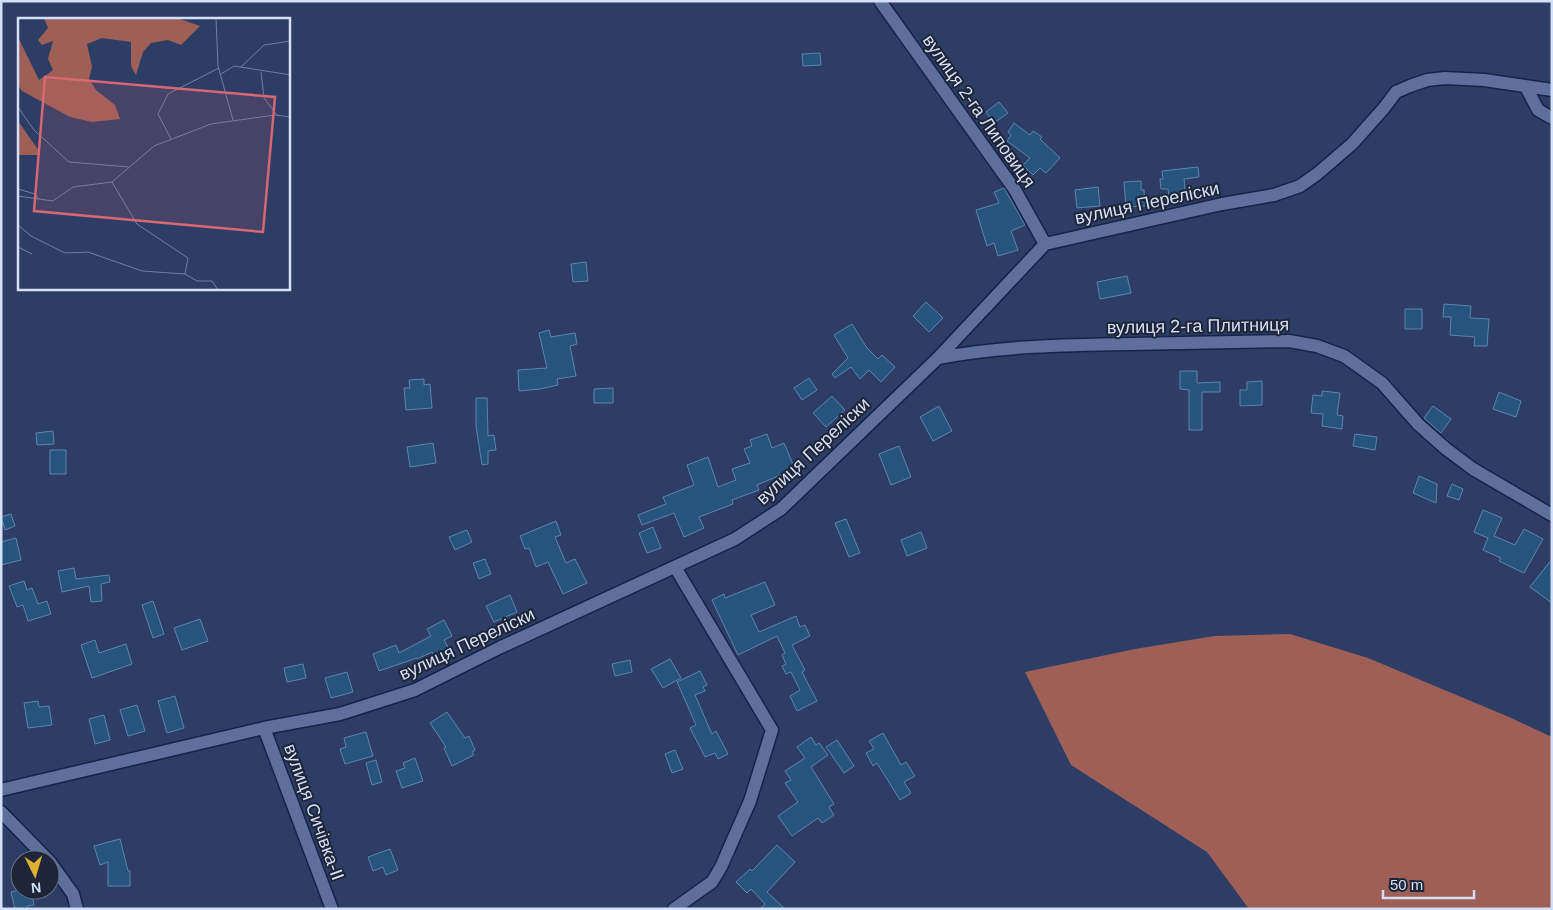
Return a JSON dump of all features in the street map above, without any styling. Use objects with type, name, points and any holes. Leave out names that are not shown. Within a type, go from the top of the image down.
[{"type":"street","name":"вулиця 2-га Липовиця","points":[[880,1],[1015,190],[1045,244]]},
{"type":"street","name":"вулиця Переліски","points":[[1,790],[264,728],[340,714],[415,690],[501,647],[735,539],[781,509],[938,358],[1045,244],[1222,204],[1274,195],[1300,186],[1352,144],[1396,92],[1427,80],[1445,78],[1484,80],[1552,90]]},
{"type":"street","points":[[1526,87],[1538,110],[1552,118]]},
{"type":"street","name":"вулиця 2-га Плитниця","points":[[938,358],[1005,348],[1091,344],[1289,341],[1317,346],[1344,356],[1382,383],[1418,424],[1473,469],[1552,515]]},
{"type":"street","points":[[674,909],[712,882],[721,867],[750,801],[772,730],[675,567]]},
{"type":"street","name":"вулиця Сичівка-II","points":[[264,728],[332,909]]},
{"type":"street","points":[[1,812],[38,850]]},
{"type":"street","points":[[60,876],[74,894],[77,909]]},
{"type":"shaded area","points":[[1290,634],[1368,658],[1552,737],[1552,909],[1249,909],[1207,852],[1071,765],[1025,672],[1135,649],[1214,636]]},
{"type":"building","points":[[820,53],[821,65],[803,66],[802,54]]},
{"type":"building","points":[[999,102],[1008,113],[994,123],[986,112]]},
{"type":"building","points":[[1014,123],[1030,135],[1033,131],[1042,137],[1040,139],[1060,158],[1046,173],[1040,168],[1033,175],[1023,165],[1030,158],[1007,141],[1011,135],[1008,132]]},
{"type":"building","points":[[1198,167],[1199,177],[1184,179],[1186,198],[1169,200],[1168,189],[1161,189],[1160,179],[1163,179],[1162,171]]},
{"type":"building","points":[[1141,181],[1141,190],[1144,190],[1145,206],[1126,207],[1124,182]]},
{"type":"building","points":[[1098,187],[1100,206],[1077,208],[1075,190]]},
{"type":"building","points":[[1004,188],[1025,225],[1011,231],[1018,250],[998,256],[994,243],[987,246],[976,210],[999,203],[994,192]]},
{"type":"building","points":[[586,262],[588,281],[573,282],[571,264]]},
{"type":"building","points":[[1127,276],[1131,293],[1100,299],[1097,282]]},
{"type":"building","points":[[926,302],[943,318],[929,332],[913,316]]},
{"type":"building","points":[[1444,304],[1471,306],[1470,318],[1489,319],[1487,346],[1474,346],[1475,337],[1450,335],[1451,317],[1443,317]]},
{"type":"building","points":[[1405,309],[1422,309],[1422,329],[1405,329]]},
{"type":"building","points":[[852,324],[867,348],[878,359],[882,355],[895,367],[881,382],[869,370],[860,379],[851,367],[835,378],[832,374],[848,358],[834,335]]},
{"type":"building","points":[[549,330],[551,337],[575,333],[577,344],[570,346],[576,376],[557,379],[558,385],[519,391],[518,370],[547,368],[539,333]]},
{"type":"building","points":[[1180,371],[1197,371],[1197,383],[1220,382],[1220,392],[1202,392],[1202,430],[1189,430],[1189,390],[1180,389]]},
{"type":"building","points":[[809,378],[817,390],[802,400],[794,388]]},
{"type":"building","points":[[424,379],[424,385],[430,384],[432,408],[406,410],[404,388],[410,388],[409,380]]},
{"type":"building","points":[[1262,381],[1262,405],[1240,406],[1240,390],[1247,390],[1247,382]]},
{"type":"building","points":[[613,388],[613,403],[594,403],[594,389]]},
{"type":"building","points":[[1322,391],[1340,393],[1337,415],[1343,416],[1342,429],[1322,426],[1323,414],[1311,413],[1313,395],[1322,396]]},
{"type":"building","points":[[1499,392],[1521,401],[1516,417],[1493,409]]},
{"type":"building","points":[[832,396],[845,410],[826,427],[813,413]]},
{"type":"building","points":[[476,398],[487,398],[488,436],[494,435],[496,450],[488,451],[488,464],[482,465],[476,426]]},
{"type":"building","points":[[939,406],[952,431],[933,441],[920,417]]},
{"type":"building","points":[[1433,406],[1451,419],[1441,433],[1424,418]]},
{"type":"building","points":[[53,431],[54,444],[37,445],[36,433]]},
{"type":"building","points":[[767,434],[772,448],[784,443],[795,469],[757,485],[759,490],[732,500],[733,504],[699,517],[704,528],[684,537],[674,513],[642,525],[638,515],[666,504],[663,497],[694,485],[687,465],[708,457],[718,487],[736,480],[732,469],[750,463],[744,449],[752,446],[750,440]]},
{"type":"building","points":[[1355,434],[1377,437],[1375,450],[1353,446]]},
{"type":"building","points":[[433,443],[436,463],[410,467],[407,447]]},
{"type":"building","points":[[899,446],[911,477],[891,485],[879,454]]},
{"type":"building","points":[[50,450],[66,450],[66,474],[50,474]]},
{"type":"building","points":[[1419,476],[1437,484],[1436,503],[1413,493]]},
{"type":"building","points":[[1452,484],[1463,489],[1459,500],[1447,496]]},
{"type":"building","points":[[1483,510],[1502,518],[1494,536],[1515,545],[1524,529],[1543,539],[1524,573],[1499,561],[1501,558],[1483,550],[1488,538],[1474,532]]},
{"type":"building","points":[[11,514],[15,526],[5,530],[1,517]]},
{"type":"building","points":[[846,519],[860,553],[849,557],[835,523]]},
{"type":"building","points":[[556,521],[561,535],[555,537],[566,563],[575,559],[587,583],[563,594],[548,562],[536,567],[529,548],[525,549],[520,536]]},
{"type":"building","points":[[653,527],[661,548],[647,553],[639,533]]},
{"type":"building","points":[[467,530],[472,542],[455,550],[449,537]]},
{"type":"building","points":[[921,532],[927,548],[907,556],[901,540]]},
{"type":"building","points":[[16,538],[21,560],[1,565],[1,542]]},
{"type":"building","points":[[485,559],[491,574],[479,579],[473,563]]},
{"type":"building","points":[[1552,559],[1552,603],[1530,587]]},
{"type":"building","points":[[74,568],[76,579],[109,575],[110,582],[101,584],[102,601],[91,602],[89,586],[62,592],[58,571]]},
{"type":"building","points":[[24,581],[27,590],[32,588],[38,604],[47,601],[51,614],[28,621],[23,605],[17,607],[9,586]]},
{"type":"building","points":[[765,582],[775,605],[751,615],[759,632],[796,616],[800,627],[805,625],[810,636],[792,645],[805,670],[802,672],[817,701],[797,711],[790,696],[800,690],[791,672],[786,674],[782,666],[786,664],[782,655],[785,653],[777,636],[738,655],[712,600],[724,594],[725,598]]},
{"type":"building","points":[[510,595],[517,612],[494,622],[486,606]]},
{"type":"building","points":[[153,601],[164,634],[153,638],[142,605]]},
{"type":"building","points":[[200,619],[208,641],[182,650],[174,628]]},
{"type":"building","points":[[444,620],[452,636],[444,640],[449,649],[434,657],[432,652],[417,659],[379,671],[373,654],[396,645],[399,653],[431,636],[427,629]]},
{"type":"building","points":[[95,640],[99,653],[126,644],[132,664],[92,678],[81,645]]},
{"type":"building","points":[[670,659],[681,678],[663,688],[651,669]]},
{"type":"building","points":[[630,660],[632,672],[615,676],[612,664]]},
{"type":"building","points":[[303,664],[306,678],[287,682],[284,668]]},
{"type":"building","points":[[700,671],[707,685],[703,687],[705,691],[695,695],[712,734],[716,731],[728,754],[718,759],[715,753],[705,757],[690,728],[696,725],[677,682]]},
{"type":"building","points":[[347,672],[353,692],[331,698],[325,678]]},
{"type":"building","points":[[175,696],[184,728],[167,733],[158,701]]},
{"type":"building","points":[[38,701],[39,707],[49,706],[52,725],[28,728],[24,703]]},
{"type":"building","points":[[137,705],[145,731],[128,736],[120,710]]},
{"type":"building","points":[[447,712],[465,738],[469,736],[475,750],[472,752],[474,755],[452,766],[444,748],[446,747],[430,723]]},
{"type":"building","points":[[104,715],[110,740],[95,744],[89,719]]},
{"type":"building","points":[[366,732],[373,756],[345,764],[340,749],[346,747],[344,738]]},
{"type":"building","points":[[883,733],[901,765],[906,762],[915,776],[904,782],[911,793],[900,800],[877,763],[873,766],[866,753],[874,749],[869,741]]},
{"type":"building","points":[[811,737],[816,745],[819,743],[828,755],[811,767],[834,804],[829,807],[834,815],[822,823],[818,818],[792,836],[778,816],[798,802],[785,783],[791,780],[785,771],[805,758],[797,747]]},
{"type":"building","points":[[837,740],[854,766],[844,773],[826,747]]},
{"type":"building","points":[[675,750],[683,769],[672,773],[665,754]]},
{"type":"building","points":[[415,758],[423,781],[402,788],[396,771],[405,768],[403,763]]},
{"type":"building","points":[[376,760],[382,782],[372,785],[366,763]]},
{"type":"building","points":[[120,839],[128,871],[130,871],[130,886],[108,886],[108,862],[100,865],[94,846]]},
{"type":"building","points":[[777,845],[795,862],[767,892],[785,909],[760,909],[765,904],[751,889],[747,893],[736,882],[750,869],[752,871]]},
{"type":"building","points":[[390,849],[398,870],[386,875],[383,867],[373,871],[368,857]]},
{"type":"building","points":[[13,900],[33,900],[34,905],[27,906],[27,909],[15,909]]}]
